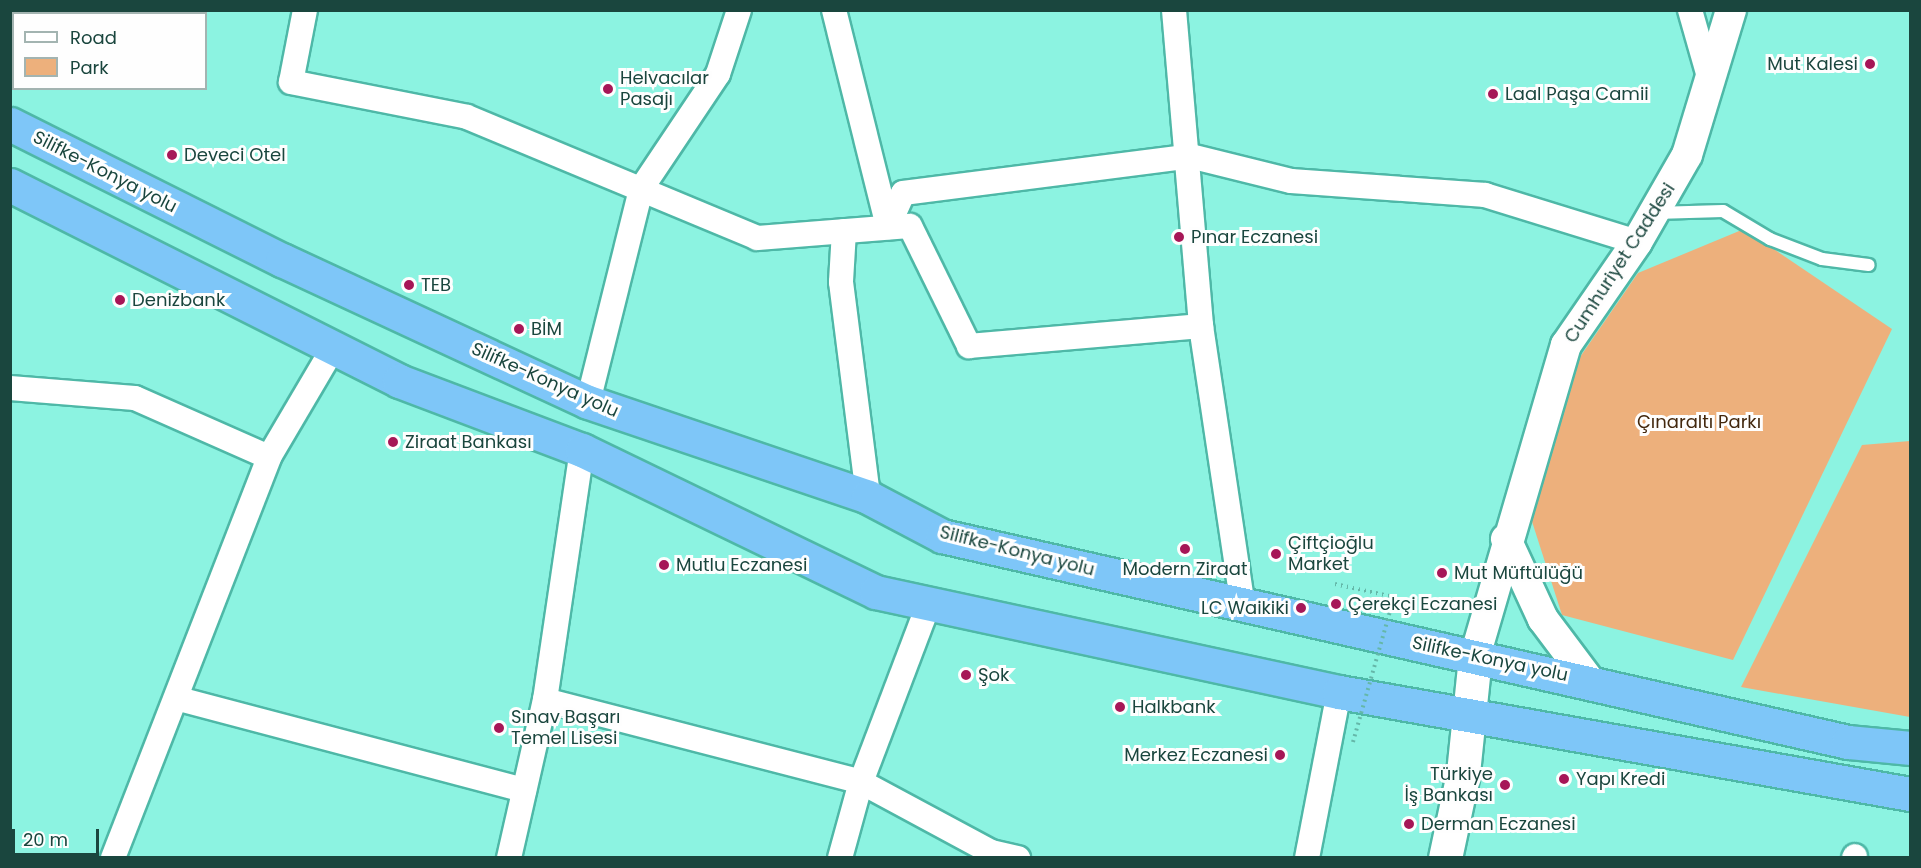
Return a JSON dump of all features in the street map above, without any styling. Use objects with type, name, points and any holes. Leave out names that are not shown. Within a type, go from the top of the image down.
[{"type":"highway","name":"Silifke-Konya yolu","points":[[10,124],[282,260],[588,402],[868,497],[942,536],[1244,606],[1588,679],[1848,742],[1911,748]]},
{"type":"highway","points":[[10,185],[332,350],[399,381],[582,450],[876,592],[1339,692],[1470,711],[1911,794]]},
{"type":"main road","points":[[1445,858],[1470,711],[1474,656]]},
{"type":"street","points":[[304,10],[291,82],[467,117],[758,238],[910,226],[969,346],[1201,326]]},
{"type":"street","points":[[588,402],[641,189],[718,74],[739,10]]},
{"type":"street","points":[[834,10],[888,227]]},
{"type":"street","points":[[1174,10],[1190,156],[1201,326],[1244,606]]},
{"type":"street","points":[[1690,10],[1710,80]]},
{"type":"street","name":"Cumhuriyet Caddesi","points":[[1474,656],[1506,539],[1566,345],[1637,242],[1687,155],[1731,10]]},
{"type":"street","points":[[888,227],[903,193],[1190,156],[1291,181],[1485,195],[1637,242]]},
{"type":"street","points":[[844,231],[841,282],[868,497]]},
{"type":"street","points":[[113,858],[179,699],[269,457],[332,350]]},
{"type":"street","points":[[10,388],[135,398],[269,457]]},
{"type":"street","points":[[509,858],[545,700],[582,450]]},
{"type":"street","points":[[1506,539],[1543,619],[1588,679]]},
{"type":"street","points":[[840,858],[861,782],[928,603]]},
{"type":"street","points":[[1307,858],[1339,692]]},
{"type":"street","points":[[179,699],[524,790]]},
{"type":"street","points":[[545,700],[861,782],[991,852],[1018,858]]},
{"type":"lane","points":[[1653,213],[1723,212],[1812,255],[1869,265]]},
{"type":"path","points":[[1335,584],[1394,597],[1353,741]]},
{"type":"green space","name":"Çınaraltı Parkı","points":[[1744,229],[1892,329],[1733,660],[1562,615],[1527,506],[1580,357],[1638,273]]},
{"type":"green space","points":[[1910,441],[1910,717],[1741,687],[1862,445]]},
{"type":"place","name":"Mut Kalesi","points":[[1870,64]]},
{"type":"place","name":"Helvacılar Pasajı","points":[[608,89]]},
{"type":"place","name":"Laal Paşa Camii","points":[[1493,94]]},
{"type":"place","name":"Deveci Otel","points":[[172,155]]},
{"type":"place","name":"Pınar Eczanesi","points":[[1179,237]]},
{"type":"place","name":"TEB","points":[[409,285]]},
{"type":"place","name":"Denizbank","points":[[120,300]]},
{"type":"place","name":"BİM","points":[[519,329]]},
{"type":"place","name":"Ziraat Bankası","points":[[393,442]]},
{"type":"place","name":"Modern Ziraat","points":[[1185,549]]},
{"type":"place","name":"Çiftçioğlu Market","points":[[1276,554]]},
{"type":"place","name":"Mutlu Eczanesi","points":[[664,565]]},
{"type":"place","name":"Mut Müftülüğü","points":[[1442,573]]},
{"type":"place","name":"Çerekçi Eczanesi","points":[[1336,604]]},
{"type":"place","name":"LC Waikiki","points":[[1301,608]]},
{"type":"place","name":"Şok","points":[[966,675]]},
{"type":"place","name":"Halkbank","points":[[1120,707]]},
{"type":"place","name":"Sınav Başarı Temel Lisesi","points":[[499,728]]},
{"type":"place","name":"Merkez Eczanesi","points":[[1280,755]]},
{"type":"place","name":"Yapı Kredi","points":[[1564,779]]},
{"type":"place","name":"Türkiye İş Bankası","points":[[1505,785]]},
{"type":"place","name":"Derman Eczanesi","points":[[1409,824]]}]
